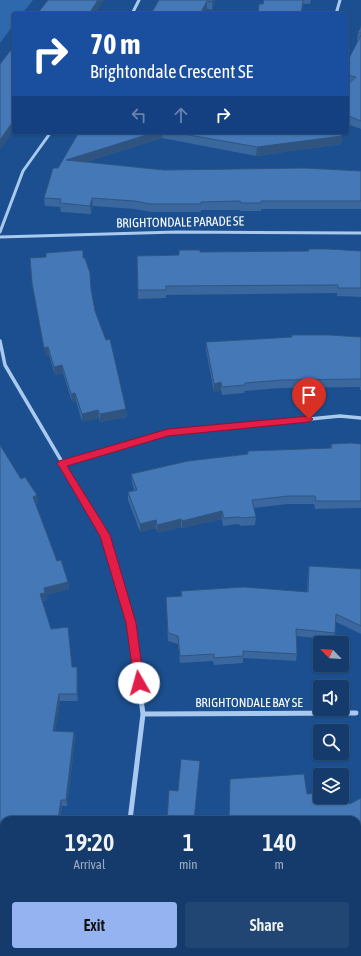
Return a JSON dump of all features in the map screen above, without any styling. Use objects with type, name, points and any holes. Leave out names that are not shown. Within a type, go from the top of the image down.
[{"type":"street","points":[[133,12],[139,0]]},
{"type":"street","points":[[337,12],[340,0]]},
{"type":"street","points":[[0,232],[23,171],[50,134]]},
{"type":"street","name":"BRIGHTONDALE PARADE SE","points":[[0,237],[177,232],[361,233]]},
{"type":"street","points":[[0,341],[5,365],[105,535],[131,623],[143,714],[130,816]]},
{"type":"street","points":[[62,464],[168,433],[340,416],[361,418]]},
{"type":"street","name":"BRIGHTONDALE BAY SE","points":[[143,714],[356,713]]},
{"type":"shaded area","points":[[0,0],[33,0],[24,12],[12,12],[12,27],[0,43]]},
{"type":"building","points":[[48,0],[98,0],[90,12],[39,12]]},
{"type":"building","points":[[159,0],[213,0],[212,2],[207,1],[201,12],[152,12]]},
{"type":"building","points":[[264,0],[303,0],[301,12],[258,12],[259,4],[263,4]]},
{"type":"building","points":[[361,26],[361,33],[358,33]]},
{"type":"building","points":[[361,35],[361,121],[349,116],[349,83],[356,77],[349,75],[349,58]]},
{"type":"building","points":[[12,49],[12,123],[0,140],[0,64]]},
{"type":"building","points":[[78,134],[150,134],[66,160],[164,170],[305,168],[361,171],[361,201],[261,201],[261,203],[241,203],[240,201],[201,202],[201,204],[151,204],[134,201],[92,198],[90,206],[60,203],[61,199],[44,198],[53,168],[58,168]]},
{"type":"building","points":[[183,134],[341,134],[342,136],[257,147]]},
{"type":"building","points":[[308,249],[361,251],[361,288],[338,288],[338,285],[166,286],[166,290],[138,290],[137,256],[179,255],[179,250],[200,250],[200,252],[309,251]]},
{"type":"building","points":[[83,250],[83,258],[85,258],[90,273],[95,311],[106,340],[110,339],[126,409],[100,414],[98,410],[82,414],[75,393],[71,394],[62,365],[54,367],[48,347],[44,348],[32,283],[30,258],[46,257],[46,253]]},
{"type":"building","points":[[292,335],[361,337],[361,379],[282,380],[245,383],[245,385],[222,387],[221,382],[214,384],[206,342],[292,337]]},
{"type":"building","points":[[331,444],[361,444],[361,501],[316,501],[315,496],[289,496],[252,500],[256,517],[224,518],[222,511],[182,521],[181,519],[157,525],[156,520],[140,524],[128,492],[137,490],[131,474],[188,461],[248,454],[248,451],[332,448]]},
{"type":"building","points":[[0,445],[21,479],[25,477],[37,495],[33,497],[57,561],[61,560],[68,582],[44,588],[45,593],[40,594],[51,629],[68,627],[72,667],[77,667],[77,694],[59,694],[53,731],[74,732],[66,800],[61,800],[59,816],[0,816]]},
{"type":"building","points":[[309,566],[361,569],[361,626],[336,614],[335,633],[296,629],[297,654],[243,651],[243,656],[214,658],[214,654],[180,656],[178,636],[168,633],[166,597],[182,596],[181,591],[244,587],[308,592]]},
{"type":"building","points":[[181,759],[200,761],[194,816],[167,816],[169,790],[178,791]]},
{"type":"building","points":[[304,774],[307,794],[313,794],[313,804],[349,804],[349,800],[350,804],[361,798],[361,816],[229,816],[230,779]]},
{"type":"route","points":[[139,683],[131,623],[105,535],[62,464],[168,433],[309,419]]}]
